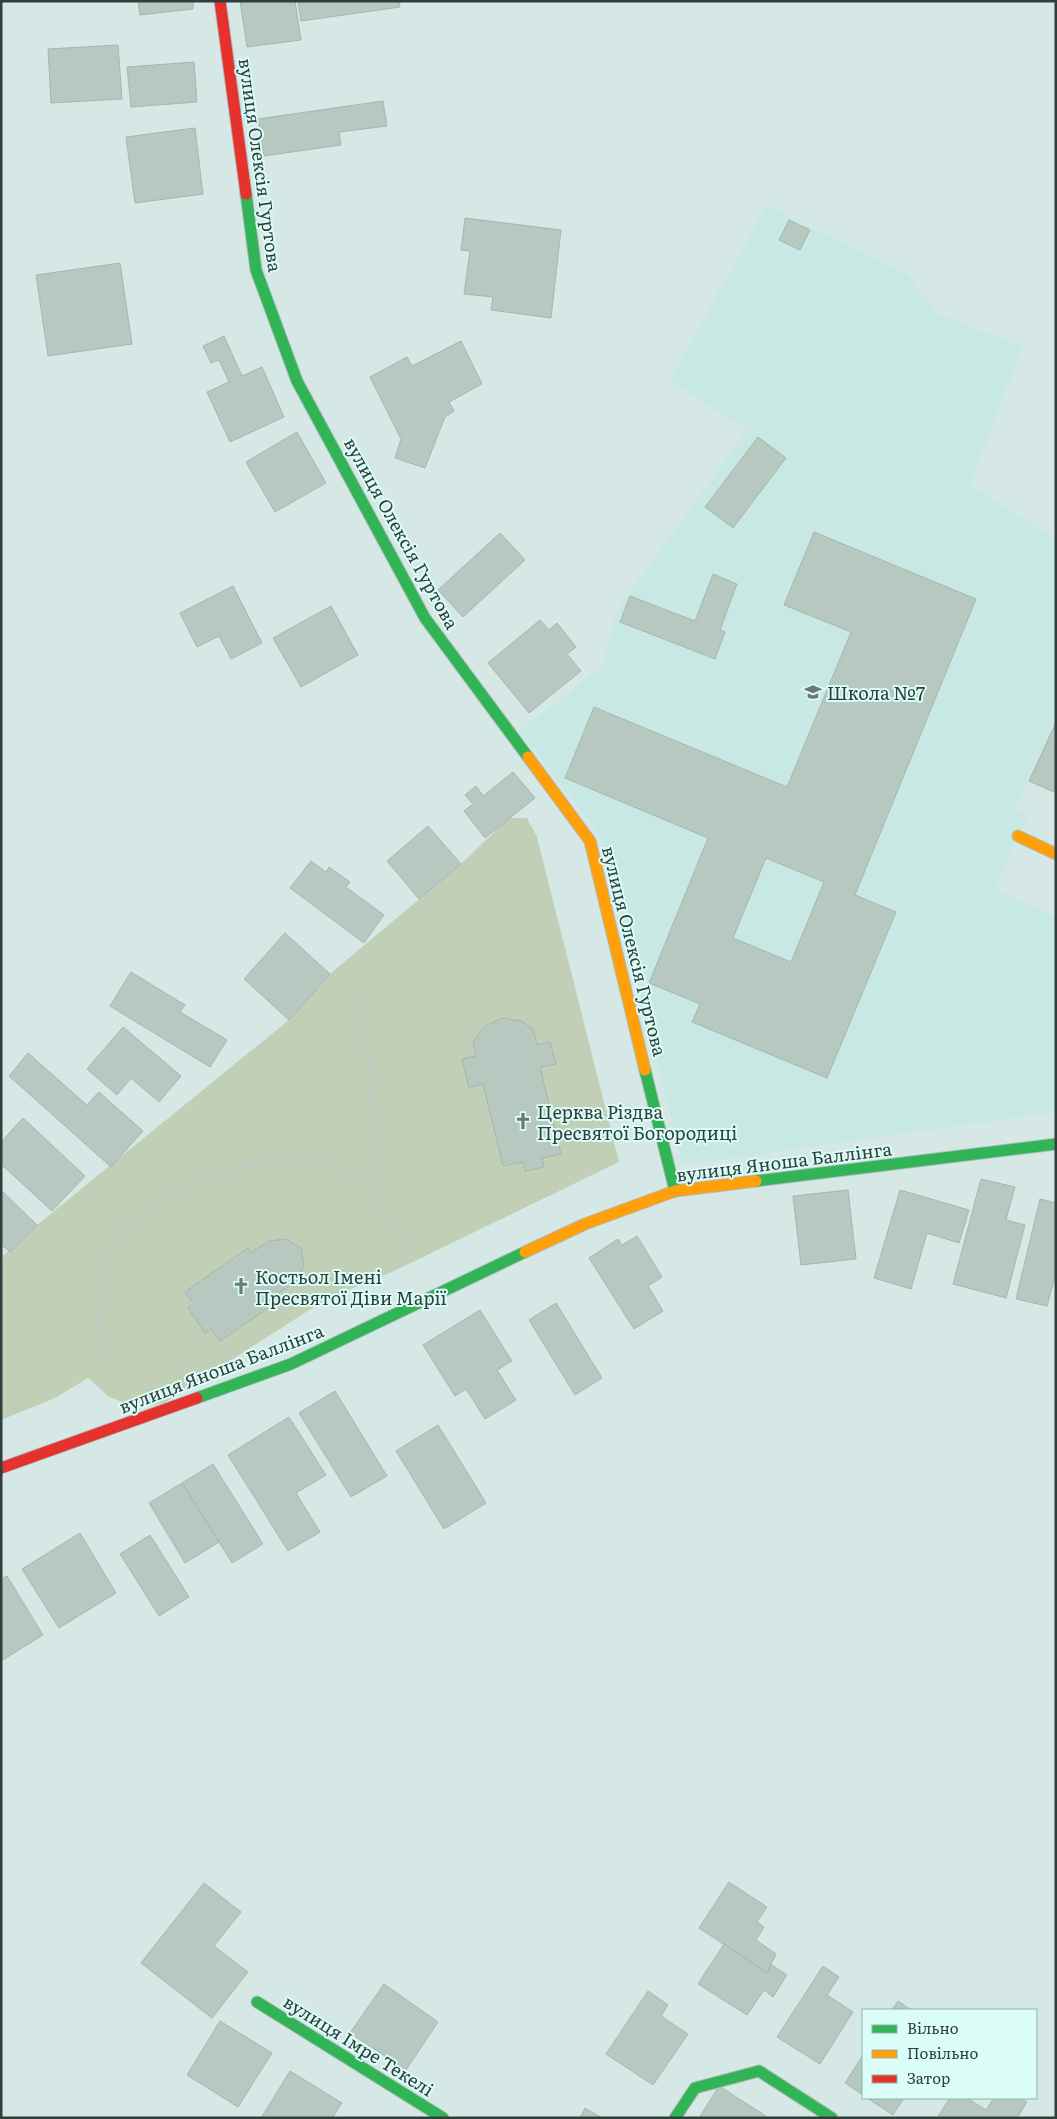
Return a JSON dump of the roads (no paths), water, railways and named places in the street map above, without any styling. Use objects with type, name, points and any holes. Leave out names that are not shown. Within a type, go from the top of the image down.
[{"type":"street","name":"вулиця Олексія Гуртова","points":[[220,1],[256,270],[294,372],[425,618],[590,841],[675,1191]]},
{"type":"street","points":[[1018,836],[1056,854]]},
{"type":"street","name":"вулиця Яноша Баллінга","points":[[1,1468],[291,1364],[585,1224],[675,1191],[1056,1144]]},
{"type":"street","name":"вулиця Імре Текелі","points":[[258,2002],[443,2118]]},
{"type":"street","points":[[675,2118],[695,2088],[759,2070],[832,2118]]},
{"type":"place","name":"Школа №7","points":[[813,692]]},
{"type":"place","name":"Церква Різдва Пресвятої Богородиці","points":[[523,1121]]},
{"type":"place","name":"Костьол Імені Пресвятої Діви Марії","points":[[241,1286]]}]
